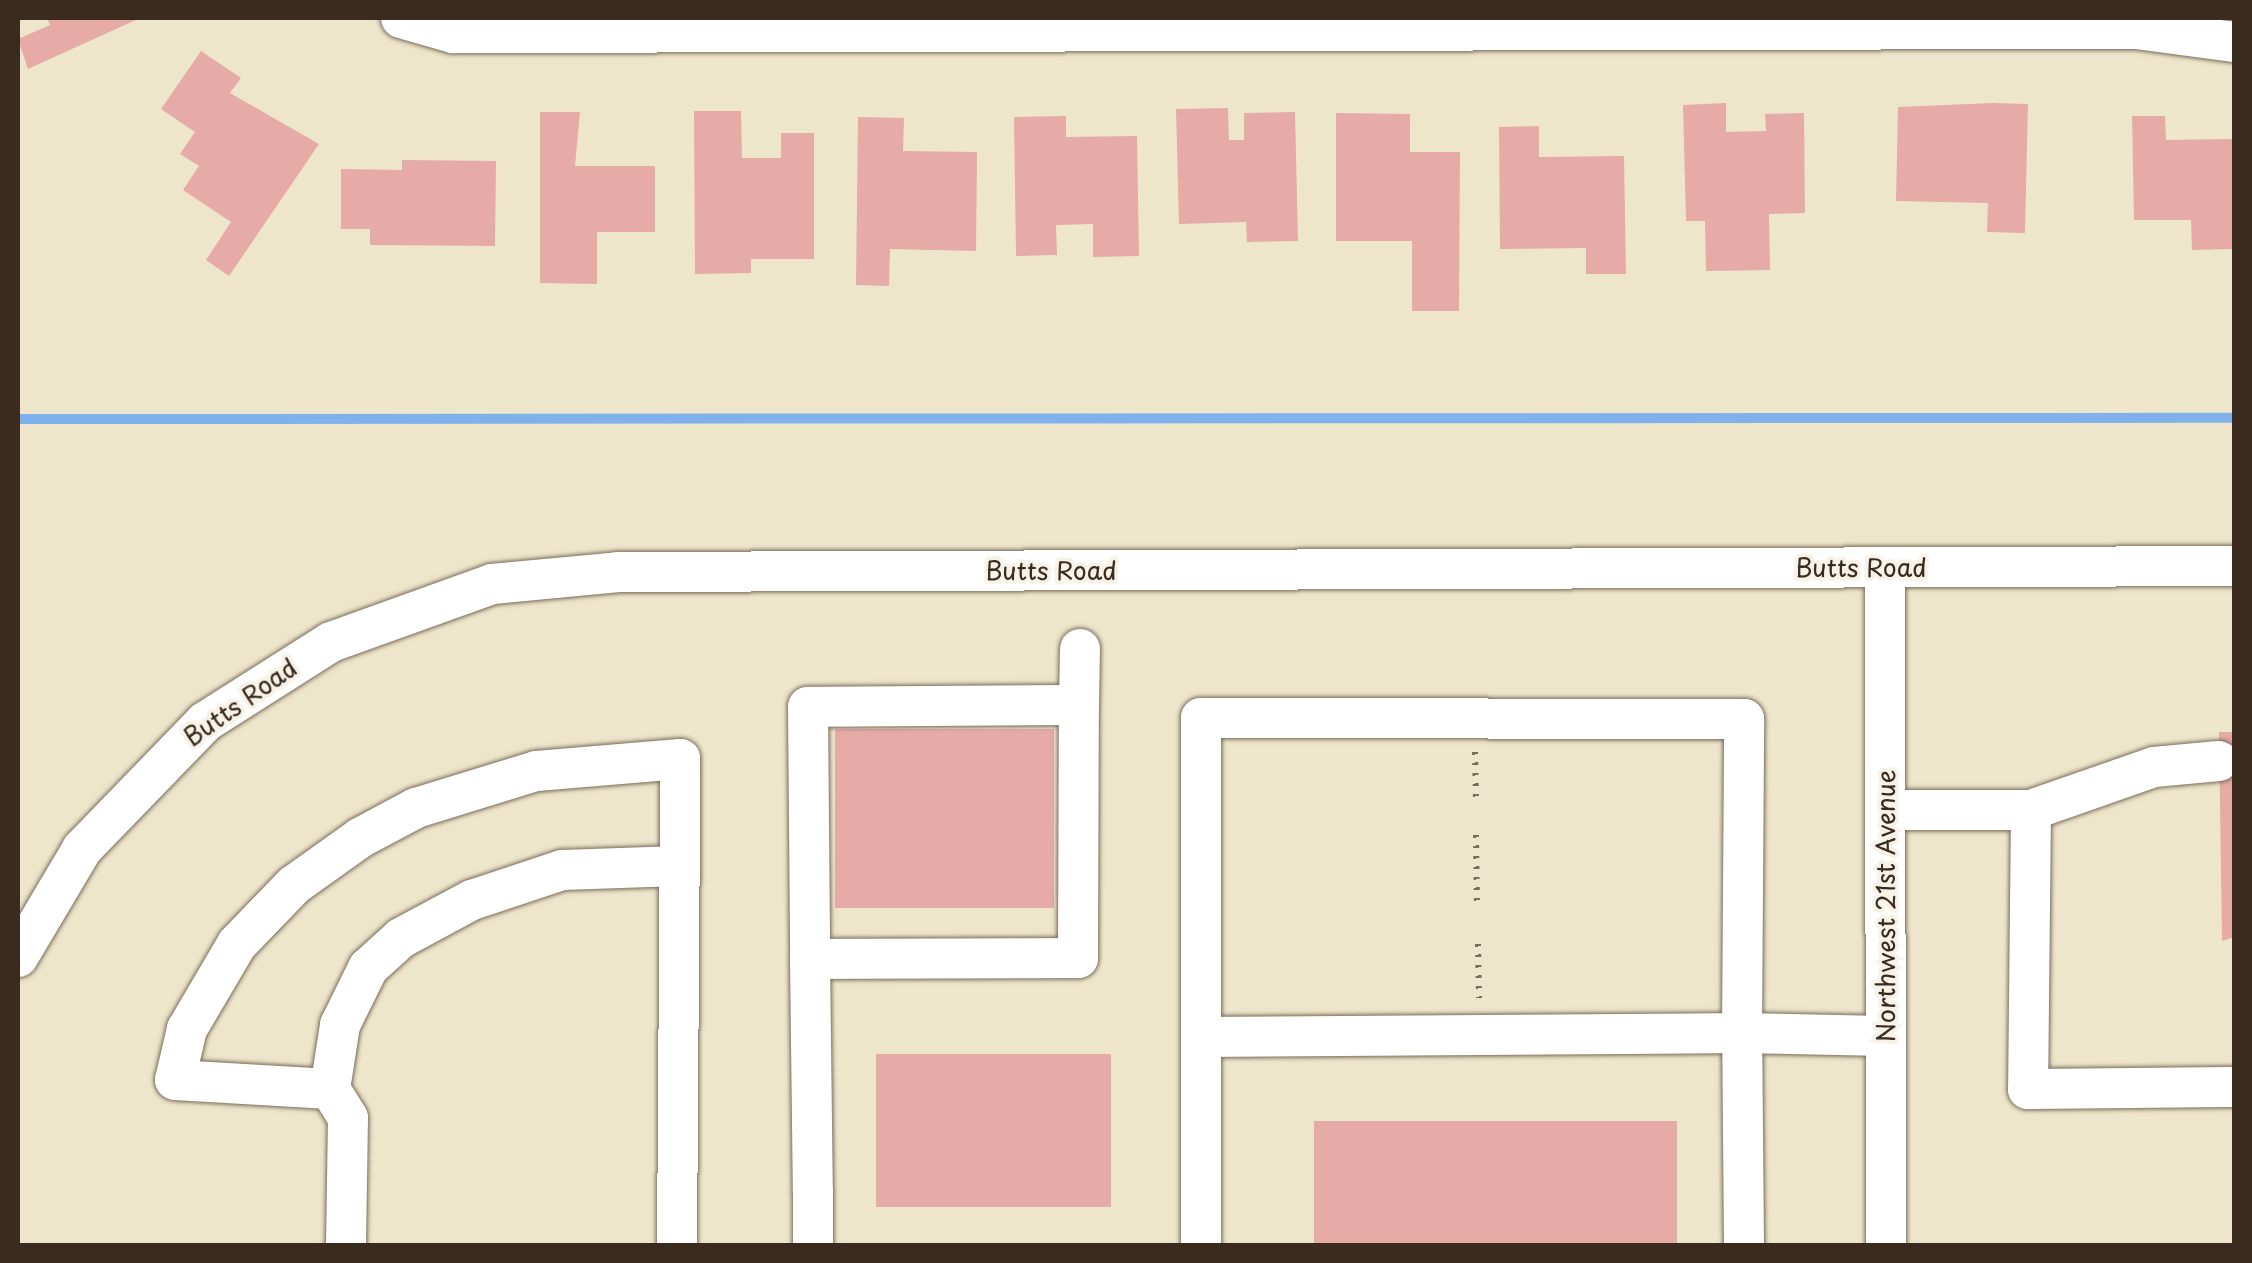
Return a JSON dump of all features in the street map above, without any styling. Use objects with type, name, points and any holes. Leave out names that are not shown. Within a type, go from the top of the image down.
[{"type":"street","points":[[401,18],[453,33],[1815,23],[2137,28],[2234,42]]},
{"type":"street","name":"Butts Road","points":[[18,958],[82,849],[204,722],[331,642],[492,584],[618,572],[2234,566]]},
{"type":"street","name":"Northwest 21st Avenue","points":[[1885,567],[1886,1246]]},
{"type":"street","points":[[810,958],[1078,958],[1080,649]]},
{"type":"street","points":[[813,1246],[808,707],[1078,705]]},
{"type":"street","points":[[1201,1246],[1200,718],[1744,719],[1744,1246]]},
{"type":"street","points":[[330,1090],[174,1080],[187,1029],[237,944],[294,885],[360,838],[416,808],[536,771],[680,759],[677,1246]]},
{"type":"street","points":[[1885,810],[2031,810],[2154,766],[2219,761]]},
{"type":"street","points":[[2031,810],[2028,1090],[2234,1088]]},
{"type":"street","points":[[346,1246],[348,1118],[330,1090],[340,1025],[368,968],[401,938],[472,900],[562,870],[680,866]]},
{"type":"street","points":[[1200,1037],[1742,1033],[1885,1036]]},
{"type":"path","points":[[1474,736],[1476,798]]},
{"type":"path","points":[[1476,836],[1477,906]]},
{"type":"path","points":[[1478,944],[1479,1006]]},
{"type":"building","points":[[47,18],[140,18],[28,69],[18,39],[50,25]]},
{"type":"building","points":[[201,51],[241,78],[230,93],[319,144],[229,276],[206,260],[231,222],[183,190],[199,166],[180,154],[195,132],[161,109]]},
{"type":"building","points":[[1726,103],[1726,132],[1766,131],[1765,114],[1804,113],[1805,213],[1769,214],[1770,270],[1706,271],[1705,221],[1686,221],[1683,105]]},
{"type":"building","points":[[2028,104],[2025,233],[1987,232],[1988,203],[1896,201],[1898,107]]},
{"type":"building","points":[[1228,108],[1229,140],[1244,140],[1244,113],[1295,112],[1298,241],[1247,242],[1246,222],[1179,224],[1176,109]]},
{"type":"building","points":[[694,111],[741,111],[742,158],[781,158],[781,133],[814,133],[814,259],[751,259],[751,273],[695,274]]},
{"type":"building","points":[[540,112],[580,112],[575,166],[655,166],[655,232],[597,232],[597,284],[540,283]]},
{"type":"building","points":[[1336,113],[1410,114],[1410,152],[1460,152],[1459,311],[1412,311],[1412,241],[1336,241]]},
{"type":"building","points":[[1066,116],[1066,137],[1137,136],[1139,256],[1093,257],[1093,224],[1056,225],[1057,255],[1016,256],[1014,117]]},
{"type":"building","points":[[2132,116],[2165,116],[2166,140],[2234,139],[2234,249],[2192,250],[2191,220],[2134,220]]},
{"type":"building","points":[[858,117],[904,118],[903,151],[977,152],[976,251],[890,249],[889,286],[856,285]]},
{"type":"building","points":[[1539,126],[1539,157],[1624,156],[1626,274],[1586,274],[1586,248],[1500,249],[1499,127]]},
{"type":"building","points":[[402,160],[496,161],[495,246],[370,245],[370,229],[341,229],[341,169],[402,170]]},
{"type":"building","points":[[835,729],[1054,729],[1054,908],[835,908]]},
{"type":"building","points":[[2219,732],[2234,732],[2234,937],[2222,941]]},
{"type":"building","points":[[876,1054],[1111,1054],[1111,1207],[876,1207]]},
{"type":"building","points":[[1314,1121],[1677,1121],[1677,1246],[1314,1246]]},
{"type":"waterway","points":[[18,419],[2234,418]]}]
